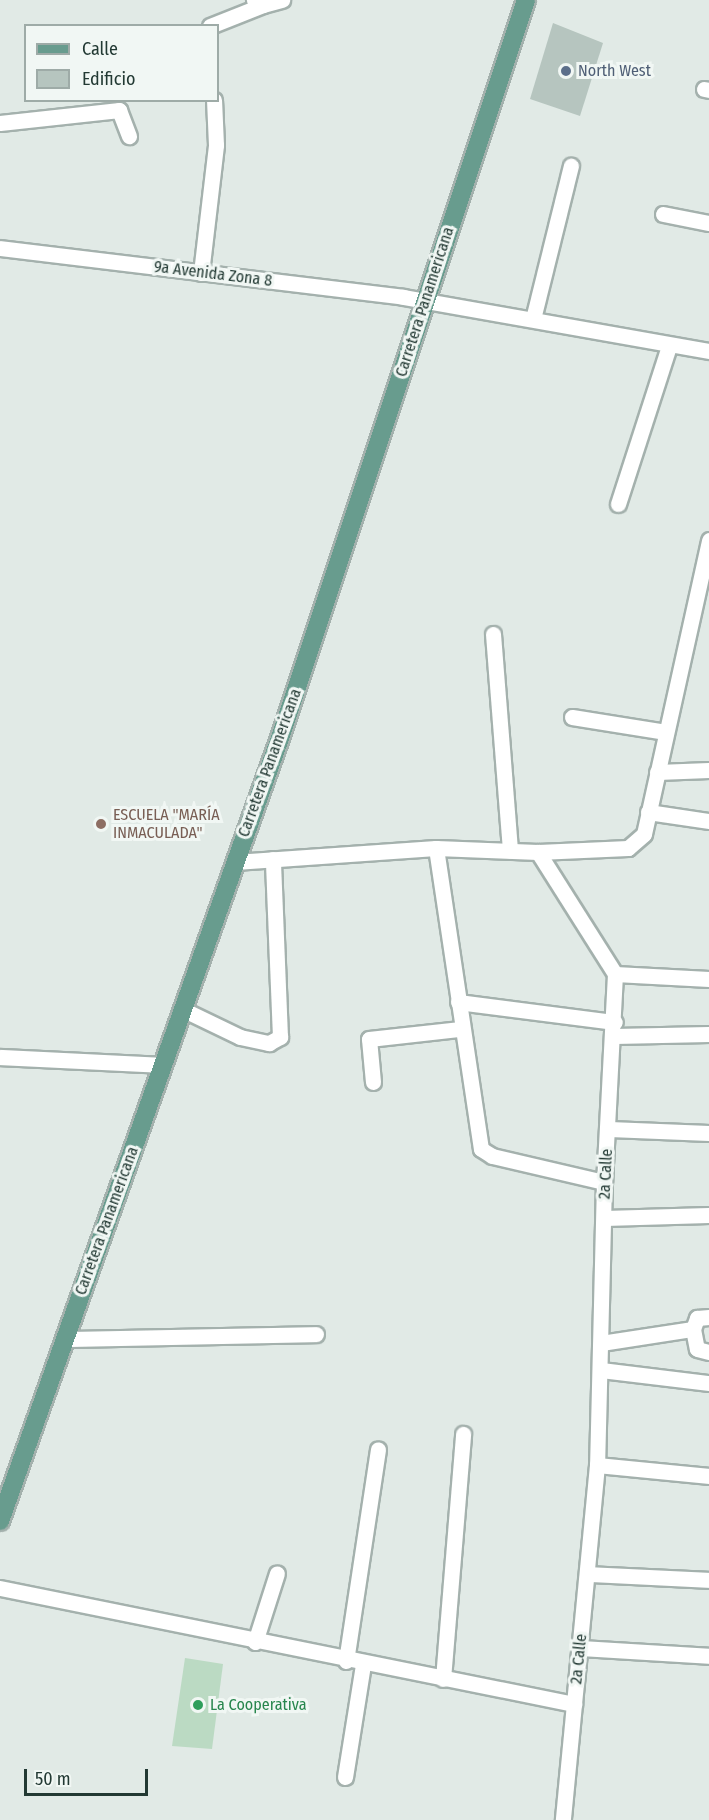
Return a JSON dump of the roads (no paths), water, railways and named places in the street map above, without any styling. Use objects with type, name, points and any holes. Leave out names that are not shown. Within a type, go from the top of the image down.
[{"type":"main road","name":"Carretera Panamericana","points":[[0,1521],[235,862],[426,301],[525,0]]},
{"type":"street","points":[[214,24],[259,2],[282,0]]},
{"type":"street","points":[[201,273],[216,145],[214,102]]},
{"type":"street","points":[[0,123],[119,110],[129,136]]},
{"type":"street","points":[[533,320],[571,166]]},
{"type":"street","points":[[663,214],[709,223]]},
{"type":"street","name":"9a Avenida Zona 8","points":[[0,249],[426,301],[669,346],[709,351]]},
{"type":"street","points":[[618,504],[669,346]]},
{"type":"street","points":[[235,862],[436,848],[538,852],[628,848],[644,834],[709,540]]},
{"type":"street","points":[[493,634],[510,850]]},
{"type":"street","points":[[572,717],[666,732]]},
{"type":"street","points":[[657,772],[709,770]]},
{"type":"street","points":[[648,812],[709,821]]},
{"type":"street","points":[[436,848],[460,1029],[482,1149],[492,1156],[604,1182]]},
{"type":"street","points":[[538,852],[615,974],[709,979]]},
{"type":"street","points":[[182,1009],[240,1037],[268,1043],[280,1037],[273,859]]},
{"type":"street","name":"2a Calle","points":[[563,1820],[597,1465],[604,1182],[609,1129],[615,974]]},
{"type":"street","points":[[458,1002],[614,1029],[709,1034]]},
{"type":"street","points":[[373,1082],[369,1039],[460,1029]]},
{"type":"street","points":[[0,1057],[162,1065]]},
{"type":"street","points":[[609,1129],[709,1133]]},
{"type":"street","points":[[604,1218],[709,1215]]},
{"type":"street","points":[[709,1317],[697,1318],[693,1329],[694,1345],[709,1352]]},
{"type":"street","points":[[601,1343],[693,1329]]},
{"type":"street","points":[[64,1339],[316,1334]]},
{"type":"street","points":[[601,1370],[709,1383]]},
{"type":"street","points":[[443,1679],[463,1434]]},
{"type":"street","points":[[346,1661],[378,1449]]},
{"type":"street","points":[[597,1465],[709,1476]]},
{"type":"street","points":[[255,1642],[277,1573]]},
{"type":"street","points":[[588,1574],[709,1580]]},
{"type":"street","points":[[0,1588],[363,1665],[574,1704]]},
{"type":"street","points":[[580,1648],[709,1656]]},
{"type":"street","points":[[345,1777],[363,1665]]},
{"type":"place","name":"North West","points":[[566,71]]},
{"type":"place","name":"ESCUELA \"MARÍA INMACULADA\"","points":[[101,824]]},
{"type":"place","name":"La Cooperativa","points":[[198,1705]]}]
